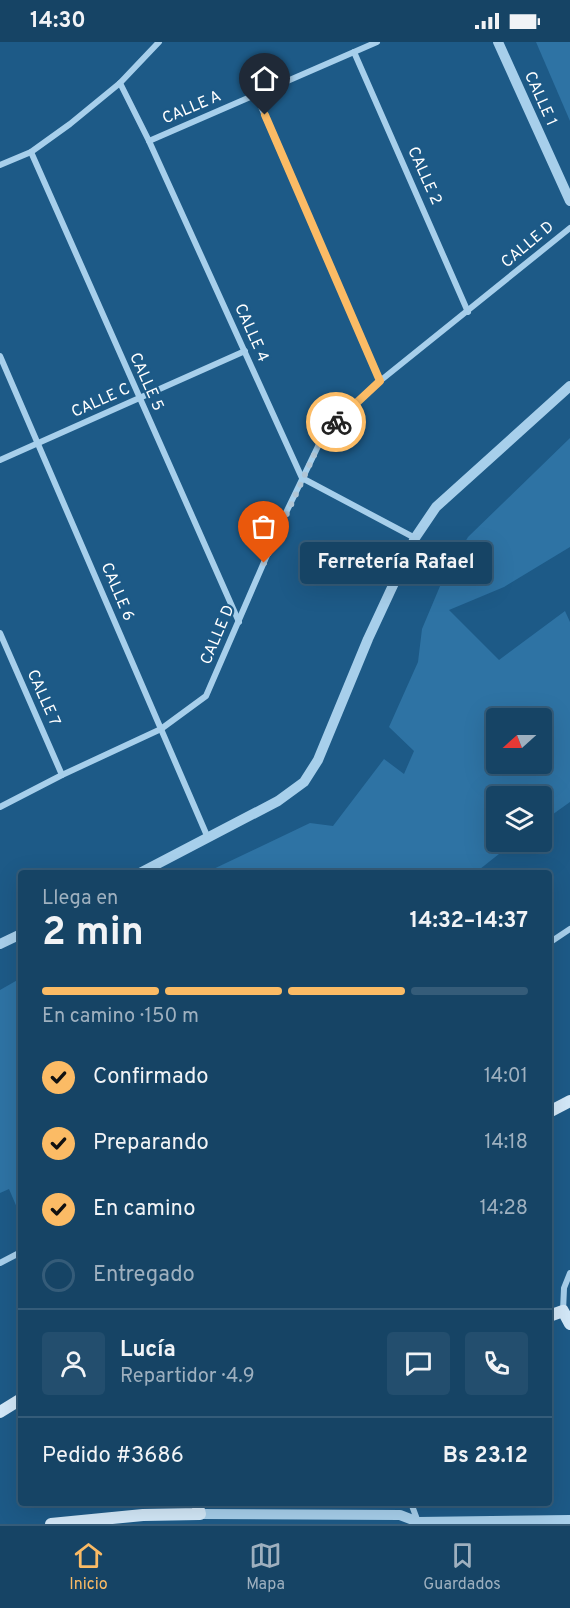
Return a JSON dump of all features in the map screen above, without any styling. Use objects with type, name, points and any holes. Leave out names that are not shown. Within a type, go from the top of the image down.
[{"type":"main road","points":[[552,1110],[570,1101]]},
{"type":"main road","points":[[552,1315],[563,1311],[570,1324]]},
{"type":"main road","points":[[0,1412],[18,1401]]},
{"type":"main road","points":[[51,1524],[198,1509]]},
{"type":"street","points":[[0,165],[31,152],[70,124],[120,83],[159,42]]},
{"type":"street","name":"CALLE A","points":[[149,141],[377,42]]},
{"type":"street","name":"CALLE 1","points":[[498,42],[570,201]]},
{"type":"street","name":"CALLE 2","points":[[354,52],[468,312]]},
{"type":"street","name":"CALLE 4","points":[[120,83],[149,141],[302,478]]},
{"type":"street","points":[[256,95],[380,381]]},
{"type":"street","name":"CALLE 5","points":[[31,152],[238,622]]},
{"type":"street","name":"CALLE D","points":[[0,807],[161,729],[206,696],[280,523],[322,438],[380,381],[570,228]]},
{"type":"street","name":"CALLE C","points":[[0,460],[245,351]]},
{"type":"street","name":"CALLE 6","points":[[0,356],[208,838]]},
{"type":"street","points":[[146,870],[278,801],[304,782],[318,760],[368,639],[415,538],[436,507],[570,386]]},
{"type":"street","points":[[302,478],[415,538]]},
{"type":"street","name":"CALLE 7","points":[[0,633],[62,775]]},
{"type":"street","points":[[552,941],[570,930]]},
{"type":"street","points":[[0,945],[18,936]]},
{"type":"street","points":[[0,1263],[18,1254]]},
{"type":"street","points":[[563,1311],[564,1288],[570,1273]]},
{"type":"street","points":[[412,1506],[417,1523]]},
{"type":"street","points":[[198,1509],[358,1516],[400,1515],[417,1523],[570,1520]]},
{"type":"street","points":[[358,1516],[368,1524]]},
{"type":"shaded area","points":[[536,42],[570,42],[570,121]]},
{"type":"shaded area","points":[[570,438],[570,547],[504,587],[449,610],[499,660],[565,611],[570,622],[570,802],[552,815],[552,786],[486,786],[486,852],[501,852],[479,870],[211,870],[310,823],[333,826],[384,759],[404,774],[414,751],[389,727],[418,662],[422,629],[443,579],[468,537]]},
{"type":"shaded area","points":[[18,980],[18,1210],[9,1189],[0,1193],[0,990]]},
{"type":"way so far","points":[[264,563],[280,523],[322,438],[336,422]]},
{"type":"place","name":"Ferretería Rafael","points":[[264,563]]},
{"type":"route","points":[[265,115],[380,381],[336,422]]}]
